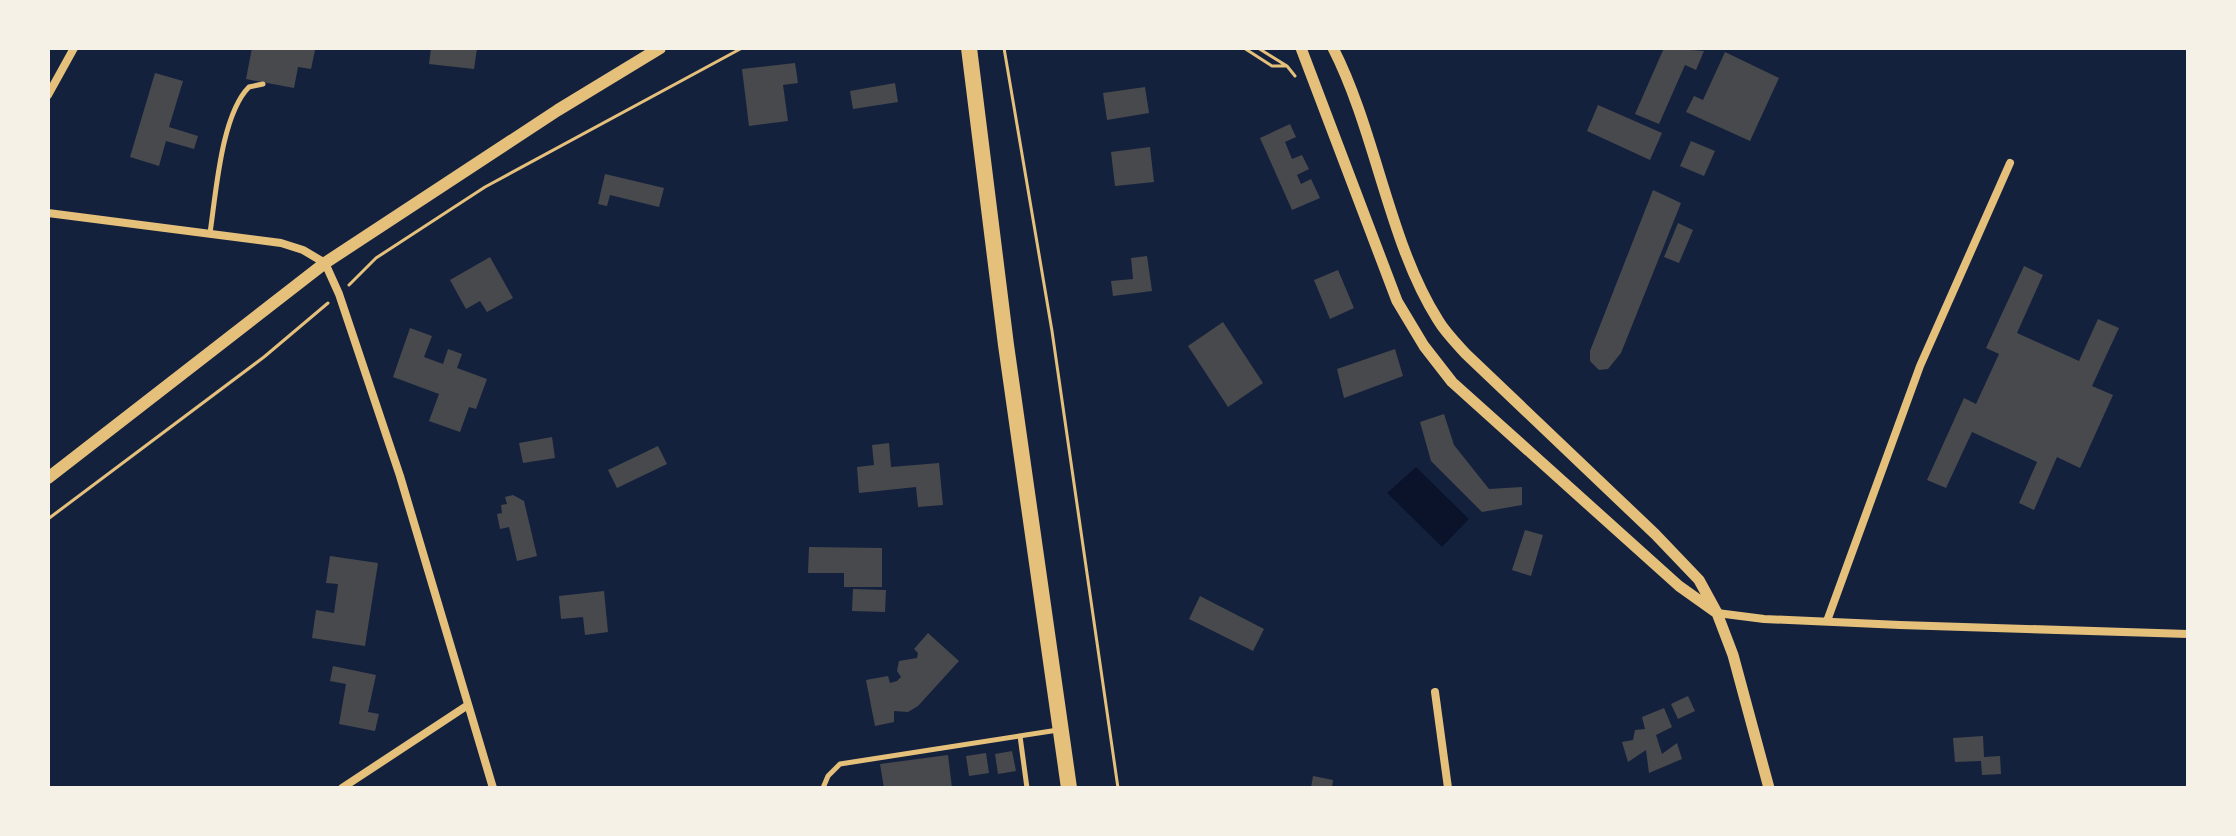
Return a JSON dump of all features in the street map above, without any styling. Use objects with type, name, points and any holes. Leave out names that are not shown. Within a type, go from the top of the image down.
[{"type":"highway","points":[[969,48],[1006,345],[1069,788]]},
{"type":"main road","points":[[48,478],[325,263],[558,110],[660,48]]},
{"type":"street","points":[[48,95],[74,48]]},
{"type":"street","points":[[1301,48],[1397,301],[1424,346],[1452,382],[1679,586],[1717,613],[1827,621],[2188,634]]},
{"type":"street","points":[[1333,48],[1366,129],[1422,290],[1439,321],[1466,354],[1699,580],[1717,613],[1743,687],[1769,788]]},
{"type":"street","points":[[1827,621],[1920,366],[2010,163]]},
{"type":"street","points":[[48,213],[281,243],[303,250],[325,263],[339,294],[396,461],[493,788]]},
{"type":"street","points":[[1435,692],[1448,788]]},
{"type":"street","points":[[342,788],[468,705]]},
{"type":"lane","points":[[210,233],[226,141],[238,104],[249,87],[263,84]]},
{"type":"lane","points":[[823,788],[828,776],[840,764],[1061,730]]},
{"type":"lane","points":[[1020,736],[1027,788]]},
{"type":"path","points":[[48,519],[264,357],[339,294],[376,258],[485,187],[742,48]]},
{"type":"path","points":[[1004,48],[1052,331],[1118,788]]},
{"type":"path","points":[[1244,48],[1272,66],[1287,66],[1258,48]]},
{"type":"water","points":[[1416,467],[1469,519],[1442,547],[1387,493]]},
{"type":"building","points":[[252,48],[315,50],[311,69],[298,67],[294,88],[246,79]]},
{"type":"building","points":[[431,48],[477,48],[474,69],[429,64]]},
{"type":"building","points":[[1664,48],[1704,51],[1696,70],[1685,65],[1659,124],[1635,114]]},
{"type":"building","points":[[1725,52],[1779,78],[1750,141],[1686,112],[1694,96],[1703,100]]},
{"type":"building","points":[[795,63],[798,83],[783,85],[788,121],[749,126],[742,69]]},
{"type":"building","points":[[155,73],[183,81],[169,127],[198,136],[194,149],[166,141],[159,166],[130,157]]},
{"type":"building","points":[[895,83],[898,102],[853,109],[850,91]]},
{"type":"building","points":[[1145,87],[1149,113],[1107,120],[1103,93]]},
{"type":"building","points":[[1598,105],[1662,133],[1650,160],[1587,131]]},
{"type":"building","points":[[1290,124],[1296,137],[1285,142],[1292,159],[1302,155],[1309,169],[1297,175],[1301,184],[1311,179],[1320,198],[1292,210],[1260,138]]},
{"type":"building","points":[[1691,141],[1715,151],[1704,176],[1680,166]]},
{"type":"building","points":[[1150,147],[1154,182],[1115,186],[1111,152]]},
{"type":"building","points":[[605,174],[664,188],[659,207],[610,195],[607,206],[598,204]]},
{"type":"building","points":[[1653,190],[1681,203],[1621,353],[1608,369],[1599,370],[1590,361],[1590,351]]},
{"type":"building","points":[[1678,223],[1693,230],[1679,263],[1664,257]]},
{"type":"building","points":[[1147,256],[1152,291],[1113,296],[1111,281],[1133,279],[1131,258]]},
{"type":"building","points":[[490,257],[513,298],[487,312],[480,301],[466,309],[450,280]]},
{"type":"building","points":[[2024,266],[2043,275],[2017,333],[2079,361],[2098,319],[2119,328],[2092,386],[2113,395],[2080,468],[2057,457],[2034,510],[2019,503],[2037,462],[1972,432],[1946,488],[1927,480],[1964,398],[1976,404],[1999,354],[1986,348]]},
{"type":"building","points":[[1338,270],[1354,308],[1330,319],[1314,280]]},
{"type":"building","points":[[1223,322],[1263,383],[1228,407],[1188,346]]},
{"type":"building","points":[[410,328],[432,336],[424,357],[443,364],[448,349],[462,354],[457,368],[487,379],[476,409],[469,407],[460,432],[429,421],[439,394],[393,377]]},
{"type":"building","points":[[1395,349],[1403,376],[1344,398],[1337,369]]},
{"type":"building","points":[[1444,414],[1454,445],[1489,489],[1522,487],[1522,505],[1482,512],[1431,461],[1420,422]]},
{"type":"building","points":[[552,437],[555,458],[523,463],[519,443]]},
{"type":"building","points":[[889,443],[891,467],[939,463],[943,505],[918,507],[916,487],[859,493],[857,467],[874,465],[872,445]]},
{"type":"building","points":[[658,446],[667,464],[617,488],[608,470]]},
{"type":"building","points":[[513,495],[524,501],[537,556],[517,561],[509,527],[500,529],[497,514],[502,513],[501,505],[507,504],[505,497]]},
{"type":"building","points":[[1525,530],[1543,535],[1531,576],[1512,570]]},
{"type":"building","points":[[809,547],[882,548],[882,587],[844,587],[844,573],[808,573]]},
{"type":"building","points":[[330,556],[378,563],[365,646],[312,638],[316,610],[334,613],[338,584],[326,583]]},
{"type":"building","points":[[853,589],[886,590],[885,612],[852,611]]},
{"type":"building","points":[[604,591],[608,632],[585,635],[583,617],[561,619],[559,596]]},
{"type":"building","points":[[1200,596],[1264,629],[1253,651],[1189,619]]},
{"type":"building","points":[[928,633],[959,661],[918,706],[908,712],[894,711],[894,722],[875,726],[866,680],[888,676],[890,683],[897,681],[901,677],[897,671],[899,661],[917,658],[918,653],[914,649]]},
{"type":"building","points":[[333,666],[376,675],[368,712],[379,714],[375,731],[339,724],[346,684],[330,681]]},
{"type":"building","points":[[1688,696],[1695,711],[1678,719],[1671,704]]},
{"type":"building","points":[[1664,708],[1672,727],[1656,735],[1662,754],[1677,743],[1682,759],[1649,773],[1646,750],[1628,762],[1622,742],[1633,740],[1635,730],[1645,729],[1642,717]]},
{"type":"building","points":[[1983,736],[1984,757],[2000,756],[2001,774],[1982,775],[1981,761],[1955,762],[1953,738]]},
{"type":"building","points":[[1012,751],[1016,771],[998,774],[995,754]]},
{"type":"building","points":[[986,753],[989,773],[969,776],[966,756]]},
{"type":"building","points":[[948,755],[952,788],[884,788],[880,764]]},
{"type":"building","points":[[1313,776],[1333,780],[1332,788],[1311,788]]}]
